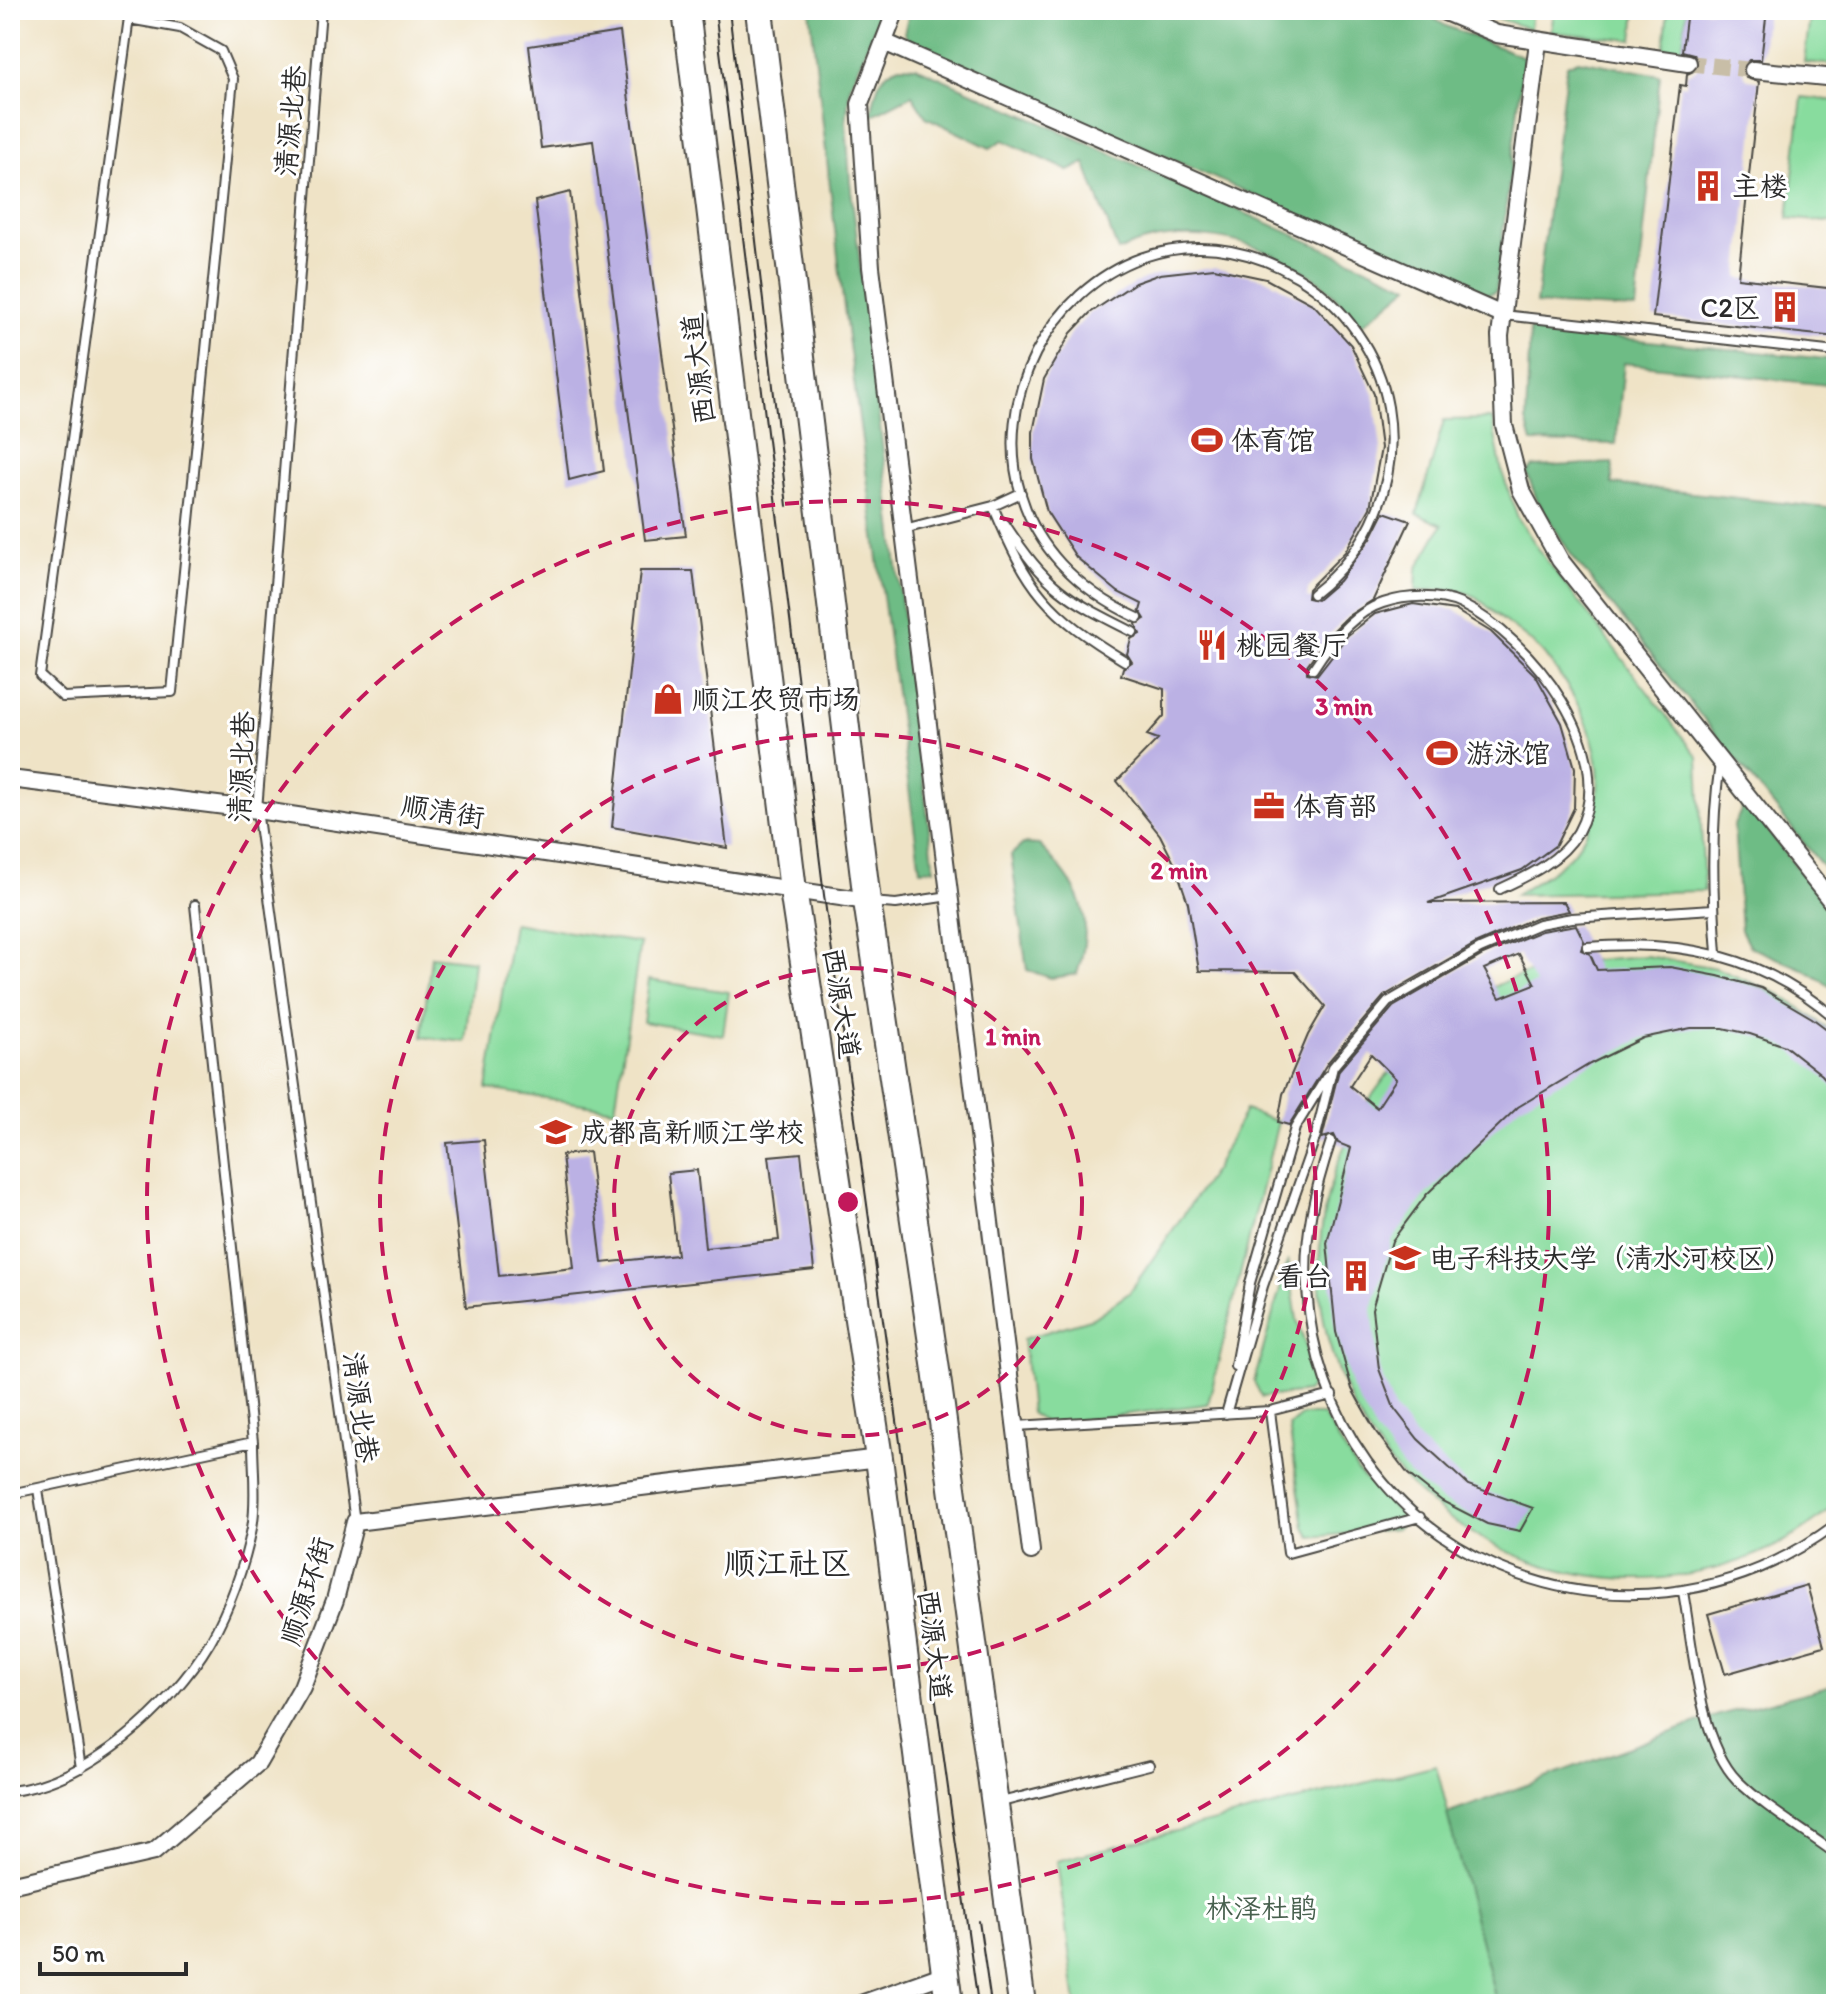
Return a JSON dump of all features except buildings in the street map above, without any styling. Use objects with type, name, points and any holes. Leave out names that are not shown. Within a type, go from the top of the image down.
[{"type":"main road","name":"西源大道","points":[[686,10],[793,890],[879,1458],[949,2004]]},
{"type":"main road","name":"西源大道","points":[[759,10],[867,901],[1022,2004]]},
{"type":"street","points":[[896,10],[860,104],[860,141],[871,267],[1031,1551]]},
{"type":"street","points":[[1440,10],[1497,34],[1688,63]]},
{"type":"street","points":[[884,42],[1502,315]]},
{"type":"street","points":[[1538,42],[1500,336],[1504,425],[1521,490],[1560,560],[1836,907]]},
{"type":"street","points":[[1753,70],[1836,78]]},
{"type":"street","name":"顺清街","points":[[10,779],[257,810],[867,901]]},
{"type":"street","name":"顺源环街","points":[[10,1885],[154,1852],[258,1763],[302,1687],[335,1600],[355,1522],[879,1458]]},
{"type":"street","points":[[861,2004],[945,1974]]},
{"type":"lane","name":"清源北巷","points":[[321,10],[257,810],[355,1522]]},
{"type":"lane","points":[[130,14],[180,28],[221,51],[233,79],[172,692],[63,697],[40,676],[130,14]]},
{"type":"lane","points":[[1138,618],[1105,602],[1064,569],[1034,526],[1021,493],[1013,456],[1013,430],[1021,384],[1041,340],[1067,306],[1101,279],[1140,260],[1193,251],[1246,255],[1296,276],[1338,309],[1364,343],[1387,400],[1391,452],[1380,504],[1356,550],[1325,588],[1313,594]]},
{"type":"lane","points":[[1502,315],[1836,352]]},
{"type":"lane","points":[[904,529],[993,506],[1021,493]]},
{"type":"lane","points":[[993,506],[1037,571],[1056,589],[1133,632]]},
{"type":"lane","points":[[993,506],[1017,563],[1044,602],[1083,635],[1125,661]]},
{"type":"lane","points":[[1313,669],[1350,622],[1381,603],[1432,597],[1458,603],[1496,625],[1544,674],[1580,740],[1588,770],[1589,801],[1577,833],[1554,859],[1534,873],[1500,889]]},
{"type":"lane","points":[[1717,953],[1713,909],[1716,791],[1720,762]]},
{"type":"lane","points":[[867,901],[896,904],[950,896]]},
{"type":"lane","points":[[10,1791],[33,1789],[81,1768],[140,1726],[209,1643],[230,1599],[253,1526],[253,1442],[195,905]]},
{"type":"lane","points":[[1226,1414],[1250,1283],[1295,1128],[1333,1067],[1388,1002],[1480,949],[1539,924],[1572,918],[1713,909]]},
{"type":"lane","points":[[1587,947],[1653,945],[1717,953],[1776,979],[1836,1019]]},
{"type":"lane","points":[[10,979],[10,1008]]},
{"type":"lane","points":[[1226,1414],[1263,1286],[1316,1135],[1333,1067]]},
{"type":"lane","points":[[1331,1141],[1311,1214],[1307,1288],[1319,1361],[1355,1440],[1377,1471],[1420,1517],[1478,1557],[1544,1584],[1613,1596],[1683,1592],[1717,1585],[1783,1559],[1836,1524]]},
{"type":"lane","points":[[1016,1426],[1270,1411],[1332,1395]]},
{"type":"lane","points":[[1270,1411],[1288,1553],[1420,1517]]},
{"type":"lane","points":[[10,1494],[253,1442]]},
{"type":"lane","points":[[38,1489],[81,1768]]},
{"type":"lane","points":[[1683,1592],[1710,1728],[1719,1753],[1737,1780],[1836,1854]]},
{"type":"lane","points":[[996,1803],[1149,1765]]},
{"type":"green space","points":[[810,10],[882,10],[850,87],[846,122],[850,181],[934,869],[920,870],[843,300]]},
{"type":"green space","points":[[910,10],[1421,10],[1446,26],[1524,57],[1496,291],[1484,296],[911,45],[904,33]]},
{"type":"green space","points":[[1473,10],[1532,10],[1530,29]]},
{"type":"green space","points":[[1554,10],[1636,10],[1633,40],[1551,32]]},
{"type":"green space","points":[[1668,10],[1687,10],[1682,51],[1664,49]]},
{"type":"green space","points":[[1811,10],[1836,10],[1836,65],[1804,62]]},
{"type":"green space","points":[[1578,60],[1660,75],[1636,309],[1536,304],[1567,65]]},
{"type":"green space","points":[[900,66],[916,67],[1409,286],[1361,326],[1313,277],[1268,252],[1243,244],[1218,238],[1167,237],[1118,251],[1085,163],[1069,171],[1003,140],[990,148],[926,117],[912,95],[871,116],[882,79]]},
{"type":"green space","points":[[1802,97],[1836,101],[1836,223],[1788,218]]},
{"type":"green space","points":[[1530,329],[1836,360],[1836,386],[1624,363],[1616,444],[1532,442],[1526,421]]},
{"type":"green space","points":[[1492,419],[1502,472],[1518,518],[1544,557],[1698,757],[1704,891],[1515,895],[1565,861],[1587,831],[1595,808],[1597,762],[1584,718],[1573,696],[1532,642],[1470,594],[1416,591],[1417,569],[1442,525],[1417,514],[1444,420]]},
{"type":"green space","points":[[1613,463],[1612,484],[1836,509],[1836,883],[1572,556],[1537,500],[1527,473],[1533,467]]},
{"type":"green space","points":[[1745,802],[1836,917],[1836,990],[1805,970],[1750,947],[1741,930],[1734,825]]},
{"type":"green space","points":[[1023,844],[1039,845],[1065,875],[1081,903],[1085,935],[1077,974],[1051,978],[1027,970],[1011,855]]},
{"type":"green space","points":[[513,923],[640,943],[615,1109],[487,1089]]},
{"type":"green space","points":[[431,956],[474,961],[465,1042],[422,1037]]},
{"type":"green space","points":[[1646,956],[1716,968],[1781,995],[1836,1034],[1836,1503],[1792,1537],[1740,1561],[1684,1575],[1629,1579],[1541,1564],[1465,1529],[1402,1476],[1356,1411],[1327,1336],[1319,1255],[1334,1173],[1374,1093],[1401,1058],[1433,1027],[1488,989],[1525,974],[1559,965]]},
{"type":"green space","points":[[649,980],[729,992],[723,1035],[643,1022]]},
{"type":"green space","points":[[1245,1110],[1278,1122],[1208,1404],[1047,1424],[1031,1413],[1023,1339],[1093,1318],[1129,1293],[1215,1169]]},
{"type":"green space","points":[[1288,1260],[1297,1320],[1317,1380],[1307,1392],[1262,1397],[1254,1382]]},
{"type":"green space","points":[[1302,1415],[1323,1415],[1359,1473],[1405,1519],[1397,1529],[1311,1537],[1304,1527],[1289,1426]]},
{"type":"green space","points":[[1836,1685],[1836,2004],[1497,2004],[1447,1814],[1719,1715]]},
{"type":"green space","name":"林泽杜鹃","points":[[1436,1765],[1497,2004],[1076,2004],[1057,1861]]},
{"type":"tunnel","points":[[1688,63],[1753,70]]},
{"type":"tram line","points":[[715,10],[824,895],[978,2004]]},
{"type":"tram line","points":[[729,10],[787,506]]},
{"type":"tram line","points":[[979,1921],[991,2004]]},
{"type":"place","name":"主楼","points":[[1708,186]]},
{"type":"place","name":"C2区","points":[[1785,307]]},
{"type":"place","name":"体育馆","points":[[1207,440]]},
{"type":"place","name":"桃园餐厅","points":[[1212,645]]},
{"type":"place","name":"顺江农贸市场","points":[[668,699]]},
{"type":"place","name":"游泳馆","points":[[1442,753]]},
{"type":"place","name":"体育部","points":[[1269,806]]},
{"type":"place","name":"成都高新顺江学校","points":[[556,1132]]},
{"type":"place","name":"电子科技大学（清水河校区）","points":[[1405,1258]]},
{"type":"place","name":"看台","points":[[1356,1276]]},
{"type":"district","name":"顺江社区","points":[[788,1563]]}]
